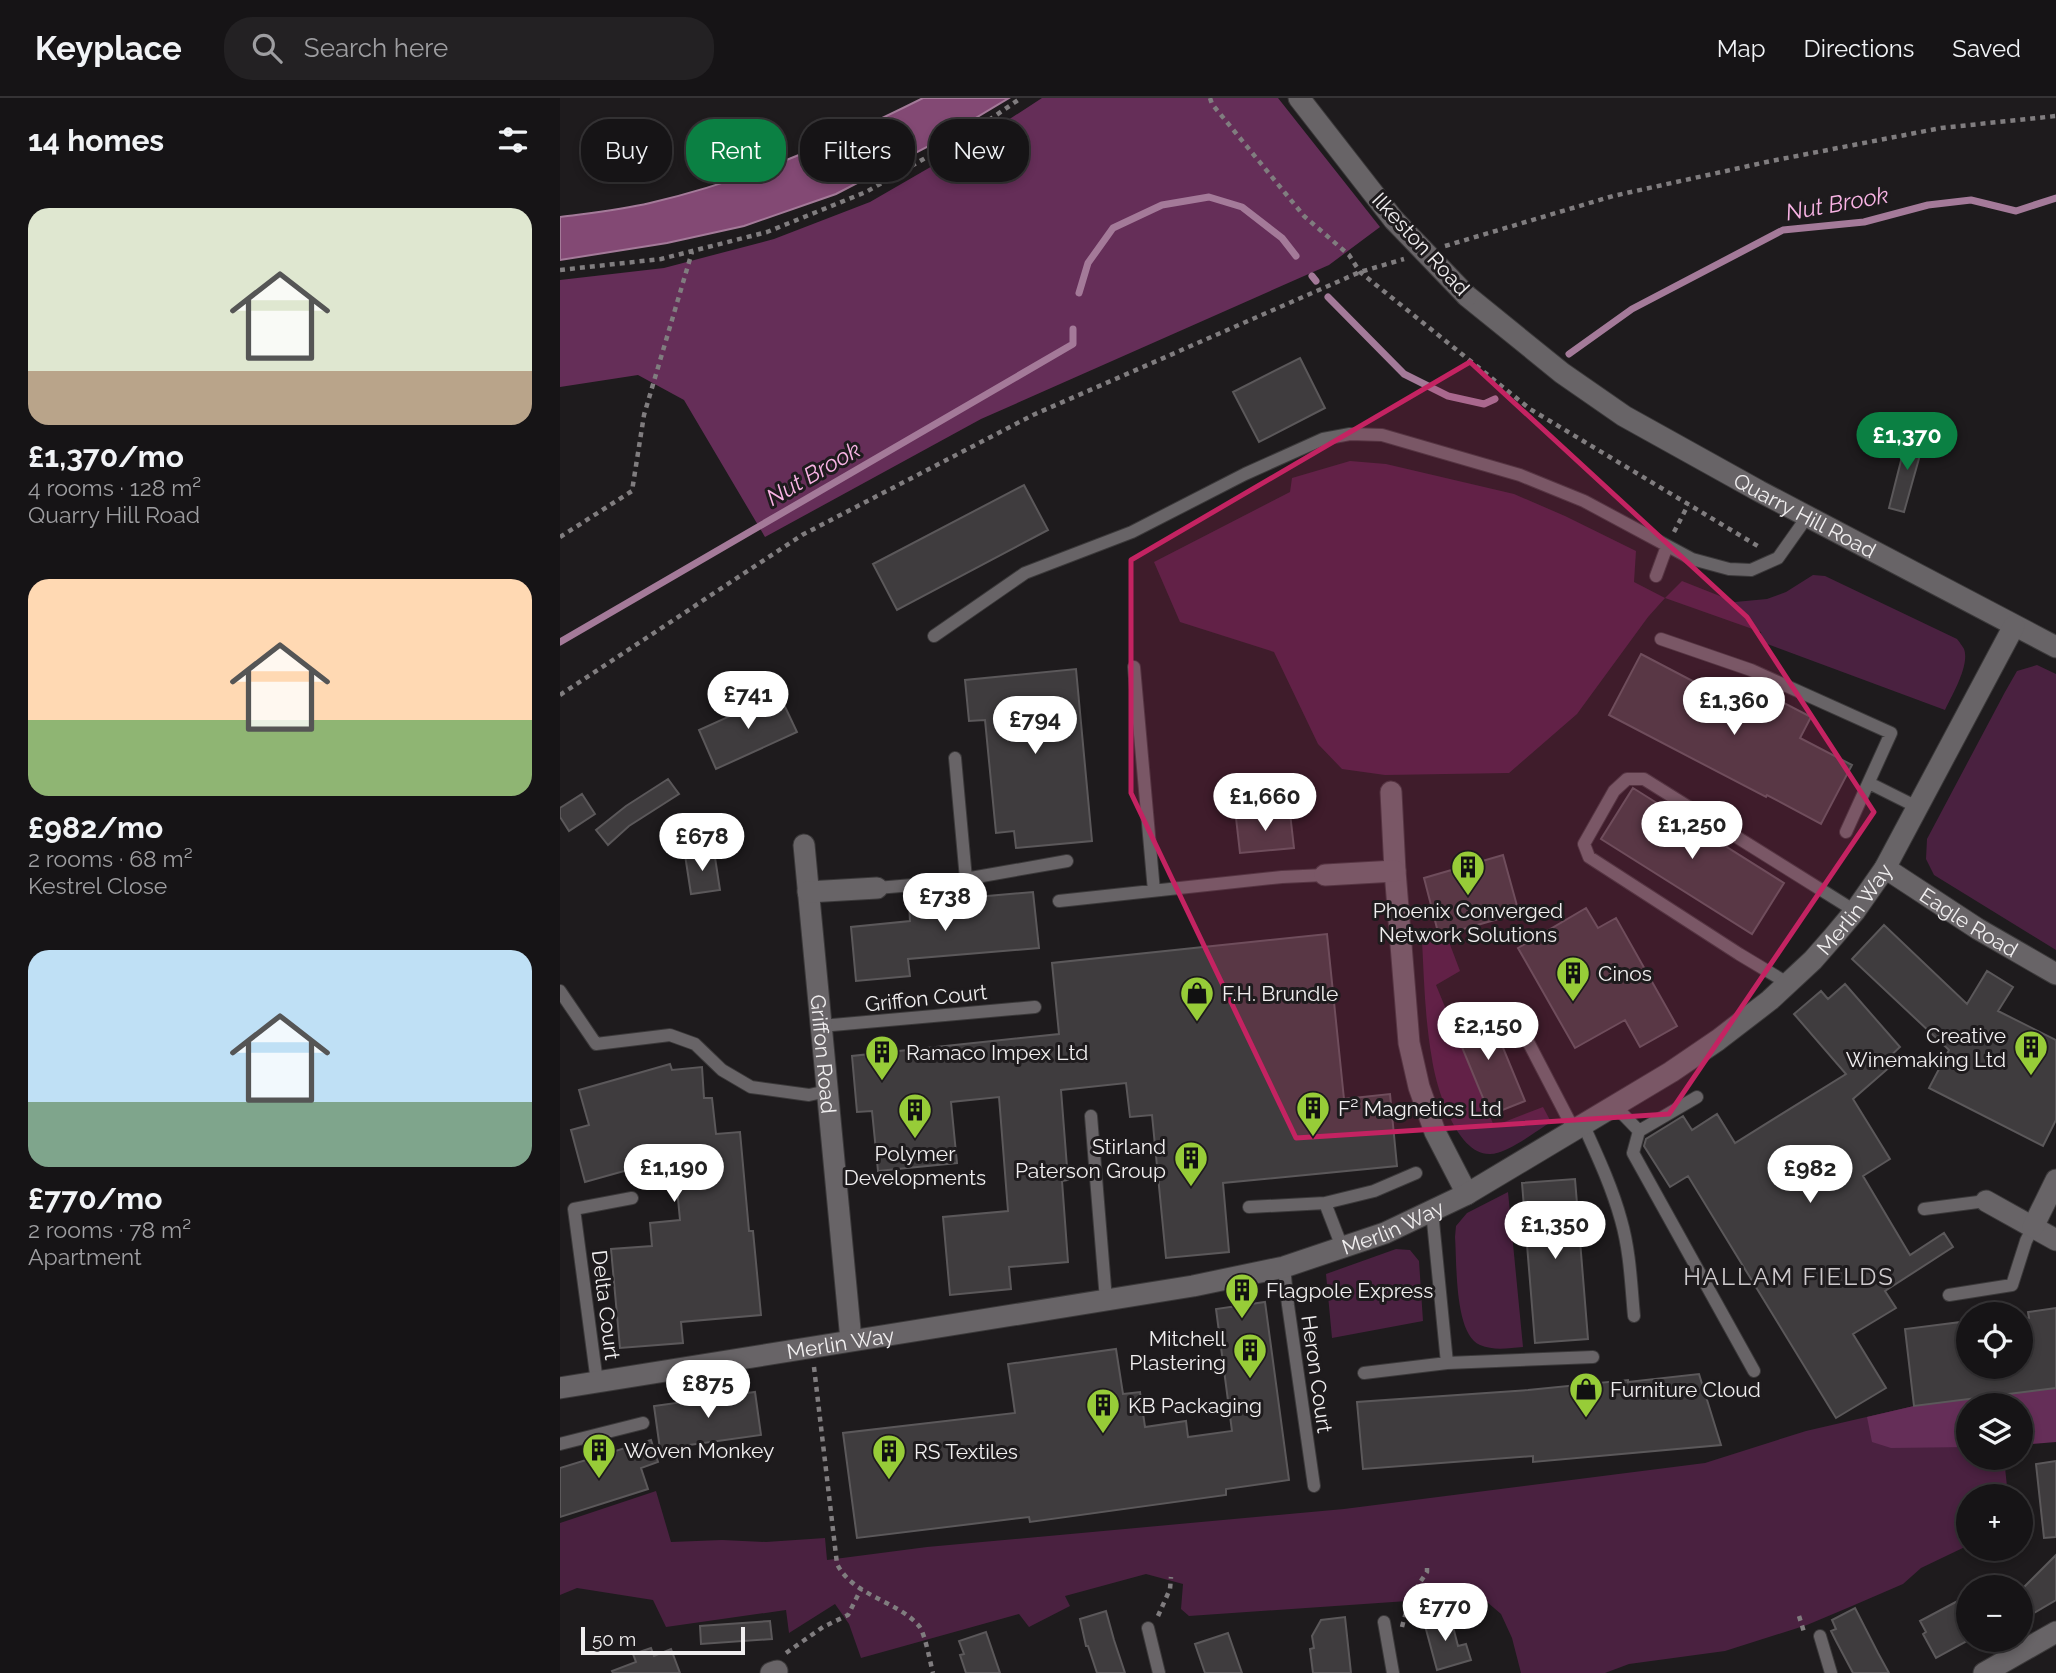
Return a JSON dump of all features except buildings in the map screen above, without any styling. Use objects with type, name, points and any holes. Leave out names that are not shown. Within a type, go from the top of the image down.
[{"type":"street","name":"Ilkeston Road","points":[[1298,98],[1394,219],[1467,296],[1562,373]]},
{"type":"street","name":"Quarry Hill Road","points":[[1562,373],[1624,416],[1807,517],[2056,647]]},
{"type":"street","name":"Merlin Way","points":[[560,1388],[1193,1286],[1284,1267],[1385,1233],[1467,1194],[1671,1072],[1718,1040],[1789,984],[1813,960],[1855,911],[1885,868],[2014,626]]},
{"type":"street","points":[[1391,792],[1409,1043],[1419,1087],[1435,1132],[1467,1194]]},
{"type":"street","name":"Griffon Road","points":[[804,845],[851,1340]]},
{"type":"street","name":"Eagle Road","points":[[1885,868],[1978,929],[2056,974]]},
{"type":"street","points":[[1325,875],[1395,870]]},
{"type":"street","points":[[808,892],[877,888]]},
{"type":"street","points":[[2033,1227],[2056,1180]]},
{"type":"street","points":[[1986,1201],[2056,1240]]},
{"type":"street","points":[[1984,1673],[2056,1632]]},
{"type":"lane","points":[[934,636],[1025,573],[1132,532],[1245,474],[1323,439],[1350,434],[1382,435],[1520,475],[1584,501],[1692,559],[1729,569],[1751,570],[1778,558],[1807,517]]},
{"type":"lane","points":[[1656,576],[1667,546]]},
{"type":"lane","points":[[1661,639],[1751,670],[1891,733],[1846,832]]},
{"type":"lane","points":[[1134,667],[1154,891]]},
{"type":"lane","points":[[955,758],[965,879]]},
{"type":"lane","points":[[1789,984],[1589,857],[1584,844],[1614,791],[1627,779],[1644,779],[1855,911]]},
{"type":"lane","points":[[1869,783],[1917,807]]},
{"type":"lane","points":[[877,888],[965,879],[1067,860]]},
{"type":"lane","points":[[1059,901],[1282,877],[1325,875]]},
{"type":"lane","points":[[560,991],[596,1044],[670,1035],[695,1044],[722,1070],[751,1087],[809,1095],[827,1091]]},
{"type":"lane","name":"Griffon Court","points":[[821,1026],[1035,1007]]},
{"type":"lane","points":[[1522,1030],[1602,1167],[1622,1221],[1634,1316]]},
{"type":"lane","points":[[1697,1097],[1639,1131],[1633,1153],[1754,1371]]},
{"type":"lane","points":[[1615,1105],[1639,1131]]},
{"type":"lane","points":[[1091,1116],[1106,1300]]},
{"type":"lane","points":[[1249,1207],[1325,1203],[1374,1191],[1416,1173]]},
{"type":"lane","name":"Delta Court","points":[[597,1382],[574,1209],[632,1198]]},
{"type":"lane","points":[[1924,1209],[1986,1201]]},
{"type":"lane","points":[[1325,1203],[1342,1247]]},
{"type":"lane","points":[[1432,1210],[1447,1363]]},
{"type":"lane","points":[[1949,1295],[2012,1285],[2033,1227]]},
{"type":"lane","name":"Heron Court","points":[[1284,1267],[1287,1305],[1314,1486]]},
{"type":"lane","points":[[1364,1373],[1447,1363],[1593,1357]]},
{"type":"lane","points":[[560,1444],[643,1423]]},
{"type":"lane","points":[[1384,1622],[1392,1673]]},
{"type":"lane","points":[[1148,1628],[1159,1673]]},
{"type":"lane","points":[[1820,1636],[1831,1673]]},
{"type":"path","points":[[560,270],[661,259],[767,232],[866,192],[976,129],[1021,98]]},
{"type":"path","points":[[1210,98],[1212,104],[1304,216],[1349,255],[1360,272],[1530,409],[1778,558]]},
{"type":"path","points":[[1434,249],[1613,196],[1758,163],[1941,128],[2056,116]]},
{"type":"path","points":[[560,537],[632,491],[645,415],[692,251]]},
{"type":"path","points":[[560,695],[802,535],[1033,415],[1360,272],[1409,257]]},
{"type":"path","points":[[1667,546],[1688,505]]},
{"type":"path","points":[[812,1347],[837,1564],[841,1573],[861,1589],[922,1629],[933,1673]]},
{"type":"path","points":[[1400,1633],[1410,1600],[1427,1568]]},
{"type":"path","points":[[1148,1628],[1161,1612],[1170,1589],[1171,1577]]},
{"type":"path","points":[[774,1672],[778,1659],[823,1627],[848,1615],[861,1589]]},
{"type":"highlighted area","points":[[1470,362],[1747,617],[1874,812],[1669,1114],[1296,1138],[1131,793],[1131,560]]},
{"type":"shaded area","points":[[923,98],[1009,98],[974,119],[929,119],[929,146],[915,153],[915,119],[880,119]]},
{"type":"shaded area","points":[[1042,98],[1278,98],[1380,227],[1329,265],[981,419],[765,537],[684,400],[638,375],[560,387],[560,280],[664,268],[774,239],[870,202],[905,182],[915,182],[915,176],[929,168],[929,182],[1029,182],[1029,119],[1010,119]]},
{"type":"shaded area","points":[[800,155],[800,182],[859,182],[836,194],[744,226],[667,243],[560,260],[560,217],[639,205],[727,182],[786,182],[786,160]]},
{"type":"shaded area","points":[[1350,461],[1386,464],[1514,494],[1565,516],[1636,551],[1634,582],[1665,598],[1577,714],[1509,773],[1385,775],[1342,769],[1318,744],[1274,652],[1180,622],[1154,562],[1290,492],[1292,478]]},
{"type":"shaded area","points":[[1813,575],[1825,576],[1957,639],[1964,649],[1965,663],[1945,710],[1762,642],[1761,632],[1665,598],[1682,581],[1735,602],[1767,599],[1786,592]]},
{"type":"shaded area","points":[[2037,665],[2056,674],[2056,950],[1934,875],[1926,859],[1927,839],[2017,671]]},
{"type":"shaded area","points":[[1446,934],[1460,971],[1436,985],[1494,1126],[1543,1107],[1551,1122],[1497,1153],[1478,1151],[1458,1132],[1443,1101],[1434,1071],[1426,1015],[1422,940]]},
{"type":"shaded area","points":[[1508,1192],[1523,1347],[1496,1349],[1480,1345],[1465,1327],[1458,1296],[1455,1237],[1456,1226],[1467,1213]]},
{"type":"shaded area","points":[[1396,1249],[1410,1250],[1419,1261],[1423,1321],[1332,1338],[1326,1274]]},
{"type":"shaded area","points":[[2056,1388],[2056,1442],[2033,1444],[2033,1393],[2017,1393]]},
{"type":"shaded area","points":[[1956,1401],[1956,1447],[1891,1448],[1872,1442],[1867,1417],[1914,1406]]},
{"type":"shaded area","points":[[1956,1405],[1956,1470],[2005,1470],[2007,1484],[1956,1484],[1956,1551],[1921,1568],[1903,1584],[1807,1625],[1725,1651],[1629,1664],[1605,1673],[1521,1673],[1512,1638],[1501,1614],[1480,1596],[1189,1616],[1181,1609],[1183,1584],[1146,1574],[1065,1596],[1070,1606],[1029,1627],[1019,1614],[861,1658],[849,1624],[835,1604],[789,1633],[786,1610],[666,1627],[653,1600],[577,1588],[560,1595],[560,1523],[656,1491],[671,1542],[766,1542],[825,1538],[827,1560],[927,1547],[1344,1509],[1705,1463],[1806,1431],[1914,1406]]},
{"type":"waterway","name":"Nut Brook","points":[[1079,293],[1088,263],[1113,228],[1162,205],[1209,197],[1242,207],[1282,238],[1296,256]]},
{"type":"waterway","name":"Nut Brook","points":[[1569,354],[1632,309],[1783,230],[1864,222],[1928,205],[1971,200],[2016,211],[2056,198]]},
{"type":"waterway","name":"Nut Brook","points":[[1312,276],[1316,281]]},
{"type":"waterway","name":"Nut Brook","points":[[1328,297],[1404,374],[1448,396],[1484,404],[1495,399]]},
{"type":"waterway","name":"Nut Brook","points":[[560,642],[1073,344],[1073,329]]},
{"type":"place","name":"Phoenix Converged Network Solutions","points":[[1468,897]]},
{"type":"place","name":"Cinos","points":[[1573,1003]]},
{"type":"place","name":"F.H. Brundle","points":[[1197,1023]]},
{"type":"place","name":"Creative Winemaking Ltd","points":[[2031,1077]]},
{"type":"place","name":"Ramaco Impex Ltd","points":[[882,1082]]},
{"type":"place","name":"F² Magnetics Ltd","points":[[1313,1138]]},
{"type":"place","name":"Polymer Developments","points":[[915,1140]]},
{"type":"place","name":"Stirland Paterson Group","points":[[1191,1188]]},
{"type":"place","name":"Flagpole Express","points":[[1242,1320]]},
{"type":"place","name":"Mitchell Plastering","points":[[1250,1380]]},
{"type":"place","name":"Furniture Cloud","points":[[1586,1419]]},
{"type":"place","name":"KB Packaging","points":[[1103,1435]]},
{"type":"place","name":"Woven Monkey","points":[[599,1480]]},
{"type":"place","name":"RS Textiles","points":[[889,1481]]},
{"type":"district","name":"HALLAM FIELDS","points":[[1789,1276]]}]
